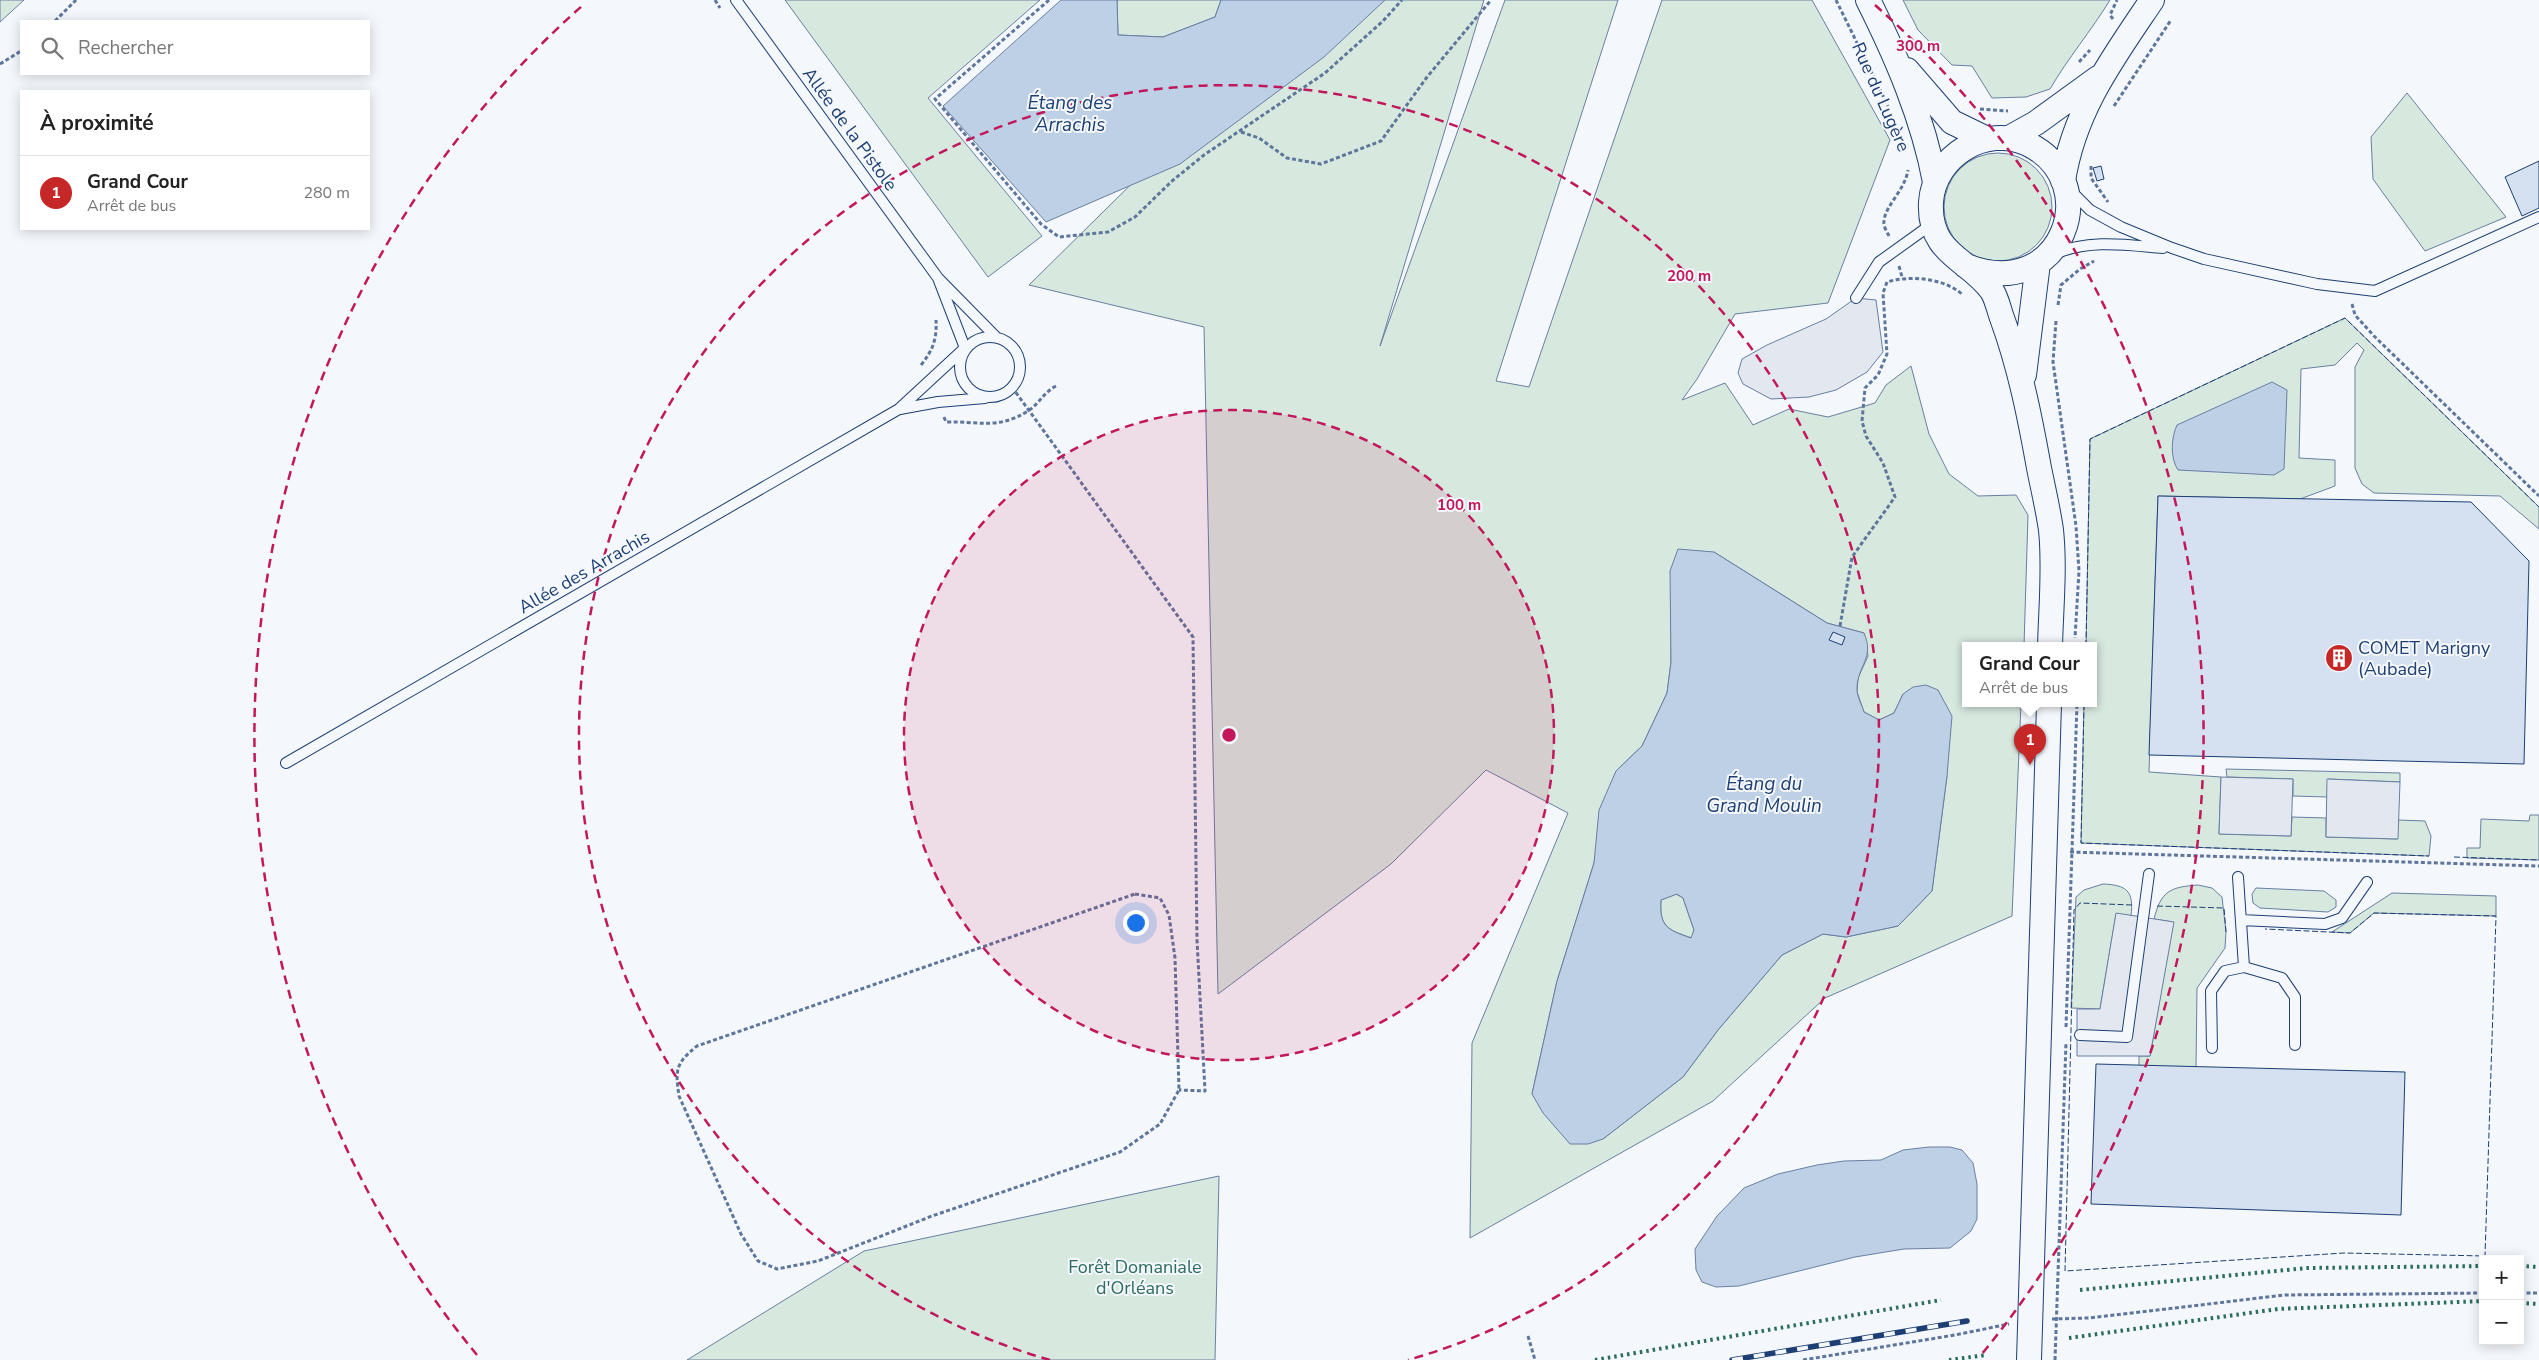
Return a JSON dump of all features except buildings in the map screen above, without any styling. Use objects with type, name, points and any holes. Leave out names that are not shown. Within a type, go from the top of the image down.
[{"type":"street","name":"Rue du Lugère","points":[[1868,0],[1896,56],[1922,128],[1935,182]]},
{"type":"street","points":[[2064,183],[2067,154],[2100,77],[2152,0]]},
{"type":"street","name":"Rue du Lugère","points":[[1896,56],[1952,122],[1998,138]]},
{"type":"street","points":[[2050,642],[2051,530],[2023,387],[2006,329],[1992,291],[1966,266],[1951,256],[1940,241],[1933,224],[1931,203],[1935,182],[1947,162],[1965,147],[1998,138],[2036,123],[2100,77]]},
{"type":"street","points":[[1966,266],[1984,273],[2002,275],[2021,272],[2042,260],[2058,242],[2066,224],[2068,205],[2064,183],[2057,168],[2044,154],[2028,144],[1998,138]]},
{"type":"street","points":[[2023,387],[2042,260]]},
{"type":"street","points":[[2029,1360],[2049,707]]},
{"type":"lane","name":"Allée de la Pistole","points":[[736,0],[938,278]]},
{"type":"lane","points":[[2064,183],[2090,210],[2121,227],[2172,248],[2214,261],[2317,284],[2375,291],[2539,217]]},
{"type":"lane","points":[[1856,298],[1879,262],[1933,224]]},
{"type":"lane","points":[[2042,260],[2070,247],[2101,243],[2172,248]]},
{"type":"lane","points":[[938,278],[996,337]]},
{"type":"lane","points":[[938,278],[966,348],[959,366],[964,384],[971,391],[989,397]]},
{"type":"lane","points":[[996,337],[1004,340],[1017,354],[1020,373],[1012,387],[1002,395],[938,402],[899,409],[979,338],[996,337]]},
{"type":"lane","name":"Allée des Arrachis","points":[[286,763],[899,409]]},
{"type":"lane","points":[[2080,1035],[2127,1037],[2149,874]]},
{"type":"lane","points":[[2238,877],[2244,966]]},
{"type":"lane","points":[[2241,920],[2325,924],[2342,918],[2367,882]]},
{"type":"lane","points":[[2212,1048],[2211,991],[2225,971],[2244,966],[2282,978],[2295,997],[2295,1045]]},
{"type":"path","points":[[56,20],[76,0]]},
{"type":"path","points":[[715,0],[726,16]]},
{"type":"path","points":[[1049,0],[935,99],[1042,224],[1059,237],[1108,232],[1135,217],[1172,181],[1204,155],[1241,132],[1325,73],[1383,21],[1402,0]]},
{"type":"path","points":[[1241,132],[1259,138],[1287,158],[1321,164],[1381,141],[1427,77],[1492,0]]},
{"type":"path","name":"Rue du Lugère","points":[[1836,0],[1891,111]]},
{"type":"path","points":[[2115,22],[2110,15],[2117,0]]},
{"type":"path","points":[[2108,114],[2171,20]]},
{"type":"path","points":[[2076,65],[2096,44]]},
{"type":"path","points":[[0,64],[20,52]]},
{"type":"path","points":[[1973,107],[2000,112],[2014,110]]},
{"type":"path","name":"Rue du Lugère","points":[[1883,223],[1887,211],[1898,196],[1907,177],[1910,161]]},
{"type":"path","points":[[2091,161],[2091,178],[2106,196],[2111,210]]},
{"type":"path","points":[[2057,308],[2061,286],[2080,269],[2097,260]]},
{"type":"path","points":[[1840,626],[1852,557],[1895,497],[1883,462],[1866,436],[1862,421],[1865,388],[1878,375],[1887,354],[1883,293],[1887,282],[1902,277],[1916,278],[1952,286],[1967,299]]},
{"type":"path","points":[[2349,288],[2355,316],[2539,496]]},
{"type":"path","points":[[926,386],[917,369],[932,351],[936,333],[936,315]]},
{"type":"path","points":[[2056,316],[2053,362],[2076,526],[2079,571],[2075,642]]},
{"type":"path","points":[[938,402],[946,422],[967,421],[980,425],[1010,422],[1030,410],[1045,393],[1056,386]]},
{"type":"path","points":[[1012,387],[1193,637],[1197,940],[1205,1091],[1179,1090]]},
{"type":"path","points":[[2070,852],[2539,866]]},
{"type":"path","points":[[1135,894],[1160,898],[1169,914],[1175,958],[1179,1090],[1160,1124],[1120,1152],[932,1216],[818,1261],[777,1269],[758,1261],[741,1234],[678,1096],[675,1073],[682,1058],[696,1046],[1135,894]]},
{"type":"path","points":[[1803,1360],[1955,1335],[2031,1319],[2089,1318],[2285,1295],[2479,1293]]},
{"type":"path","points":[[2524,1293],[2539,1293]]},
{"type":"path","points":[[1528,1336],[1535,1360]]},
{"type":"green space","points":[[0,0],[24,0],[0,22]]},
{"type":"green space","points":[[785,0],[1040,0],[928,98],[1042,236],[988,277]]},
{"type":"green space","points":[[1117,0],[1221,0],[1215,17],[1163,37],[1118,35]]},
{"type":"green space","points":[[1318,0],[1484,0],[1380,346],[1505,0],[1618,0],[1496,381],[1529,387],[1662,0],[1812,0],[1890,140],[1828,303],[1735,314],[1697,379],[1682,400],[1725,383],[1753,425],[1789,409],[1828,417],[1875,403],[1886,385],[1911,366],[1929,434],[1949,474],[1978,496],[2016,495],[2028,515],[2024,642],[1962,642],[1962,707],[2021,707],[2012,916],[1825,998],[1713,1101],[1470,1238],[1472,1043],[1568,813],[1486,770],[1391,864],[1218,994],[1204,327],[1029,285]],"holes":[[[1714,552],[1827,623],[1864,633],[1868,656],[1858,678],[1857,692],[1864,712],[1879,720],[1894,713],[1903,694],[1947,776],[1932,891],[1898,926],[1846,937],[1823,934],[1782,955],[1718,1030],[1683,1077],[1603,1139],[1532,1094],[1557,981],[1594,863],[1616,771],[1642,746],[1667,693],[1671,662],[1671,617]]]},
{"type":"green space","points":[[1903,0],[2110,0],[2050,89],[2026,97],[1992,98],[1972,66],[1952,65],[1918,30]]},
{"type":"green space","points":[[2407,93],[2506,217],[2425,251],[2373,179],[2371,137]]},
{"type":"green space","points":[[1998,153],[2019,157],[2036,169],[2048,186],[2052,207],[2048,228],[2036,245],[2019,257],[1998,261],[1977,257],[1960,245],[1948,228],[1944,207],[1948,186],[1960,169],[1977,157]]},
{"type":"green space","points":[[2345,318],[2539,507],[2539,529],[2500,496],[2374,493],[2362,484],[2355,468],[2355,367],[2364,350],[2357,343],[2335,365],[2301,369],[2299,458],[2335,460],[2335,486],[2300,499],[2158,496],[2149,772],[2221,777],[2219,834],[2291,836],[2292,817],[2326,818],[2326,837],[2397,839],[2398,820],[2425,821],[2431,836],[2429,856],[2081,843],[2084,707],[2097,707],[2097,642],[2086,642],[2090,439]]},
{"type":"green space","points":[[2226,769],[2400,773],[2400,782],[2328,779],[2327,797],[2293,796],[2293,779],[2227,777]]},
{"type":"green space","points":[[2530,815],[2539,815],[2539,860],[2467,858],[2467,848],[2480,848],[2481,819],[2529,821]]},
{"type":"green space","points":[[2103,884],[2118,886],[2127,891],[2130,895],[2132,907],[2131,916],[2116,914],[2100,1009],[2071,1008],[2076,897],[2084,890]]},
{"type":"green space","points":[[2198,885],[2212,888],[2222,897],[2226,932],[2225,948],[2197,988],[2196,1067],[2139,1066],[2139,1056],[2150,1056],[2173,922],[2154,919],[2160,902],[2168,892],[2180,887]]},
{"type":"green space","points":[[2256,888],[2324,891],[2336,900],[2336,907],[2328,912],[2260,908],[2253,903],[2252,894]]},
{"type":"green space","points":[[2392,893],[2496,896],[2496,916],[2374,913],[2350,933],[2332,932]]},
{"type":"green space","points":[[1676,894],[1683,898],[1694,930],[1692,938],[1671,930],[1664,922],[1661,900]]},
{"type":"green space","name":"Forêt Domaniale d'Orléans","points":[[1219,1176],[1215,1360],[687,1360],[864,1251]]},
{"type":"shaded area","points":[[1856,298],[1876,300],[1883,352],[1867,372],[1836,390],[1809,397],[1771,399],[1743,384],[1738,373],[1742,359],[1767,345],[1826,319]]},
{"type":"shaded area","points":[[2221,777],[2293,779],[2291,836],[2219,834]]},
{"type":"shaded area","points":[[2327,779],[2400,782],[2398,839],[2326,837]]},
{"type":"shaded area","points":[[2116,913],[2174,922],[2150,1056],[2077,1056],[2077,1009],[2100,1009]]},
{"type":"water","name":"Étang des Arrachis","points":[[1061,0],[1117,0],[1118,35],[1163,37],[1215,17],[1221,0],[1385,0],[1324,57],[1180,164],[1046,222],[943,106]]},
{"type":"water","points":[[2272,382],[2287,390],[2284,469],[2274,475],[2178,470],[2175,465],[2172,448],[2177,425]]},
{"type":"water","name":"Étang du Grand Moulin","points":[[1678,549],[1714,552],[1827,623],[1864,633],[1868,649],[1858,681],[1857,692],[1864,712],[1879,720],[1894,713],[1903,694],[1913,687],[1926,685],[1938,690],[1952,716],[1947,776],[1932,891],[1898,926],[1846,937],[1823,934],[1782,955],[1718,1030],[1683,1077],[1603,1139],[1588,1144],[1570,1144],[1543,1113],[1532,1094],[1557,981],[1594,863],[1599,810],[1616,771],[1642,746],[1667,693],[1671,662],[1670,571]],"holes":[[[1677,894],[1683,898],[1694,930],[1691,938],[1671,930],[1664,922],[1662,916],[1661,900]]]},
{"type":"water","points":[[1950,1147],[1962,1150],[1973,1163],[1977,1184],[1977,1219],[1971,1231],[1950,1248],[1904,1249],[1855,1257],[1739,1286],[1716,1287],[1702,1282],[1696,1270],[1695,1249],[1717,1216],[1744,1188],[1778,1174],[1817,1165],[1844,1161],[1881,1160],[1903,1150]]},
{"type":"railway","points":[[1732,1360],[1967,1321]]},
{"type":"hedge","points":[[2080,1290],[2307,1268],[2479,1266]]},
{"type":"hedge","points":[[2524,1266],[2539,1267]]},
{"type":"hedge","points":[[1595,1360],[1941,1300]]},
{"type":"hedge","points":[[2069,1338],[2278,1309],[2479,1301]]},
{"type":"hedge","points":[[2524,1303],[2539,1304]]},
{"type":"hedge","points":[[1949,1360],[1986,1355]]},
{"type":"fence","points":[[2086,642],[2090,439],[2345,318],[2539,507]]},
{"type":"fence","points":[[2084,707],[2081,843],[2429,856]]},
{"type":"fence","points":[[2454,857],[2539,860]]},
{"type":"fence","points":[[2132,905],[2080,903],[2074,910],[2065,1271],[2344,1253],[2485,1256],[2496,916],[2374,913],[2350,933],[2265,929]]},
{"type":"fence","points":[[2157,906],[2224,908],[2226,932]]},
{"type":"place","name":"COMET Marigny (Aubade)","points":[[2339,658]]},
{"type":"place","name":"Grand Cour","points":[[2030,765]]}]
